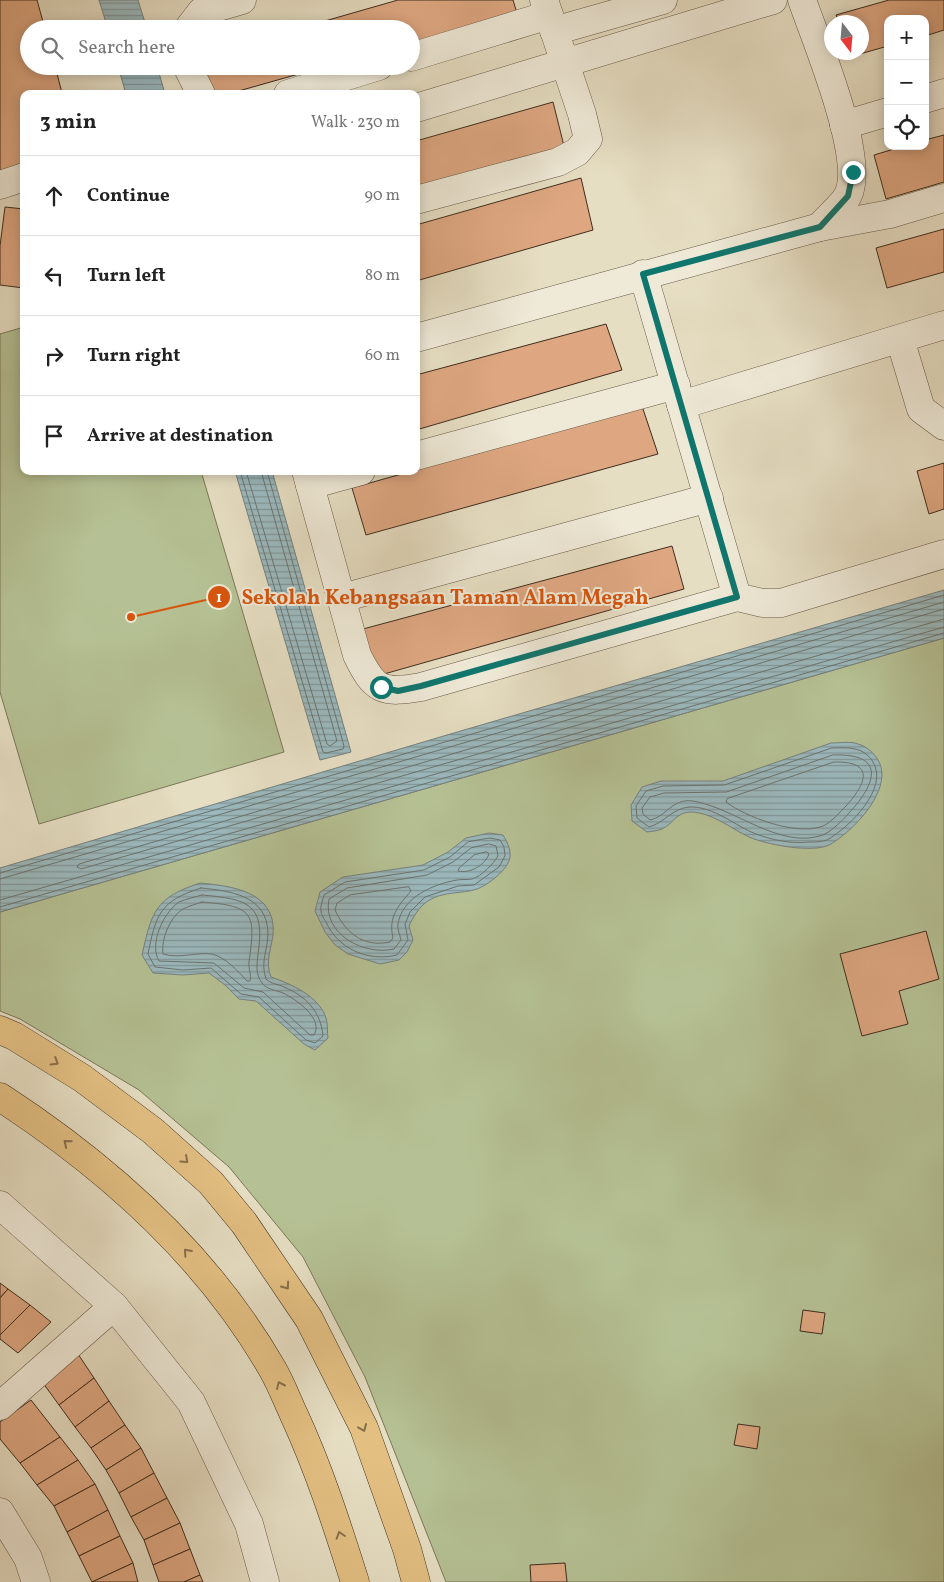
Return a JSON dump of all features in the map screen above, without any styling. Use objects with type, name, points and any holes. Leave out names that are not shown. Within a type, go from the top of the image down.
[{"type":"main road","points":[[0,1030],[14,1036],[82,1078],[153,1131],[211,1184],[244,1223],[310,1319],[364,1428],[407,1549],[416,1582]]},
{"type":"main road","points":[[0,1097],[52,1131],[166,1229],[213,1280],[244,1322],[274,1372],[317,1465],[355,1582]]},
{"type":"main road","points":[[407,1549],[426,1582]]},
{"type":"street","points":[[197,20],[242,0]]},
{"type":"street","points":[[420,54],[549,15],[663,0]]},
{"type":"street","points":[[420,107],[773,0]]},
{"type":"street","points":[[802,0],[844,125],[853,172],[848,196],[820,227]]},
{"type":"street","points":[[420,199],[558,162],[577,152],[588,139],[582,114],[549,15]]},
{"type":"street","points":[[192,75],[199,90]]},
{"type":"street","points":[[301,90],[350,75]]},
{"type":"street","points":[[929,99],[944,93]]},
{"type":"street","points":[[844,125],[884,113]]},
{"type":"street","points":[[0,185],[20,178]]},
{"type":"street","points":[[420,337],[643,274],[820,227],[890,214],[944,198]]},
{"type":"street","points":[[643,274],[737,597]]},
{"type":"street","points":[[420,455],[679,395],[900,339],[944,325]]},
{"type":"street","points":[[900,339],[921,410],[944,426]]},
{"type":"street","points":[[331,475],[308,478],[357,655],[368,678],[381,687],[398,691],[737,597],[762,603],[781,603],[944,554]]},
{"type":"street","points":[[342,598],[708,498]]},
{"type":"street","points":[[0,1206],[114,1306],[191,1402],[249,1524],[265,1582]]},
{"type":"street","points":[[0,1406],[114,1306]]},
{"type":"street","points":[[0,1512],[28,1558],[36,1582]]},
{"type":"green space","points":[[20,328],[20,475],[202,475],[284,752],[39,824],[0,692],[0,334]]},
{"type":"green space","points":[[944,638],[944,1582],[446,1582],[365,1377],[303,1257],[229,1167],[139,1090],[20,1019],[0,1011],[0,912]]},
{"type":"water","points":[[99,0],[138,0],[144,20],[105,20]]},
{"type":"water","points":[[121,75],[160,75],[164,90],[125,90]]},
{"type":"water","points":[[236,475],[273,475],[351,752],[320,760]]},
{"type":"water","points":[[944,590],[944,638],[0,912],[0,868]]},
{"type":"water","points":[[831,743],[855,743],[864,746],[876,757],[882,771],[881,783],[869,808],[860,820],[839,839],[829,845],[802,848],[770,844],[746,836],[724,823],[700,813],[682,814],[666,827],[647,832],[632,821],[631,805],[642,787],[661,781],[723,781]]},
{"type":"water","points":[[489,833],[503,835],[507,843],[510,857],[506,867],[492,881],[472,891],[446,894],[425,903],[412,919],[409,926],[413,940],[407,952],[399,960],[380,964],[348,954],[335,945],[325,932],[315,911],[320,892],[343,877],[423,865],[448,852],[466,838]]},
{"type":"water","points":[[200,883],[238,889],[260,900],[268,909],[272,920],[273,935],[268,961],[271,977],[295,987],[311,997],[326,1018],[328,1038],[315,1050],[304,1044],[256,1001],[239,999],[209,973],[183,975],[153,973],[142,955],[153,917],[158,908],[173,894]]},
{"type":"building","points":[[0,0],[37,0],[43,20],[20,20],[20,75],[57,75],[61,90],[20,90],[20,166],[0,171]]},
{"type":"building","points":[[398,0],[513,0],[517,13],[420,40],[420,20],[328,20]]},
{"type":"building","points":[[889,0],[944,0],[944,30],[929,35],[929,15],[884,15],[884,47],[869,51],[869,15],[836,15]]},
{"type":"building","points":[[203,75],[295,75],[242,90],[208,90]]},
{"type":"building","points":[[553,102],[566,154],[420,195],[420,140]]},
{"type":"building","points":[[944,135],[944,182],[886,199],[874,155],[891,150],[929,150],[929,139]]},
{"type":"building","points":[[581,178],[593,230],[420,280],[420,224]]},
{"type":"building","points":[[5,207],[20,209],[20,288],[0,285],[0,246]]},
{"type":"building","points":[[944,229],[944,272],[887,288],[876,248]]},
{"type":"building","points":[[606,324],[622,370],[420,429],[420,374]]},
{"type":"building","points":[[642,406],[658,454],[366,535],[352,488],[398,475],[420,475],[420,469]]},
{"type":"building","points":[[944,463],[944,509],[929,514],[917,471]]},
{"type":"building","points":[[672,546],[684,589],[377,676],[363,629]]},
{"type":"building","points":[[926,931],[939,979],[899,991],[908,1024],[862,1036],[840,954]]},
{"type":"building","points":[[0,1283],[8,1289],[0,1298]]},
{"type":"building","points":[[8,1289],[30,1305],[0,1335],[0,1298]]},
{"type":"building","points":[[30,1305],[51,1322],[18,1353],[0,1339],[0,1335]]},
{"type":"building","points":[[803,1310],[825,1313],[822,1334],[800,1331]]},
{"type":"building","points":[[78,1354],[94,1378],[59,1405],[43,1383]]},
{"type":"building","points":[[94,1378],[109,1401],[75,1427],[59,1405]]},
{"type":"building","points":[[31,1400],[60,1437],[20,1463],[0,1439],[0,1422]]},
{"type":"building","points":[[109,1401],[125,1425],[91,1448],[75,1427]]},
{"type":"building","points":[[738,1424],[760,1427],[757,1449],[734,1445]]},
{"type":"building","points":[[125,1425],[141,1448],[106,1470],[91,1448]]},
{"type":"building","points":[[60,1437],[78,1460],[37,1485],[20,1463]]},
{"type":"building","points":[[141,1448],[154,1473],[119,1493],[106,1470]]},
{"type":"building","points":[[78,1460],[95,1484],[54,1506],[37,1485]]},
{"type":"building","points":[[154,1473],[167,1498],[131,1517],[119,1493]]},
{"type":"building","points":[[95,1484],[108,1510],[67,1532],[54,1506]]},
{"type":"building","points":[[167,1498],[180,1523],[144,1540],[131,1517]]},
{"type":"building","points":[[108,1510],[120,1536],[79,1556],[67,1532]]},
{"type":"building","points":[[180,1523],[190,1549],[153,1565],[144,1540]]},
{"type":"building","points":[[120,1536],[133,1563],[92,1582],[79,1556]]},
{"type":"building","points":[[190,1549],[200,1575],[184,1582],[159,1582],[153,1565]]},
{"type":"building","points":[[133,1563],[138,1582],[92,1582]]},
{"type":"building","points":[[565,1563],[567,1582],[531,1582],[530,1565]]},
{"type":"building","points":[[200,1575],[203,1582],[184,1582]]},
{"type":"place","name":"Sekolah Kebangsaan Taman Alam Megah","points":[[131,617]]},
{"type":"route","points":[[381,687],[398,691],[421,686],[737,597],[643,274],[820,227],[848,196],[853,172]]}]
